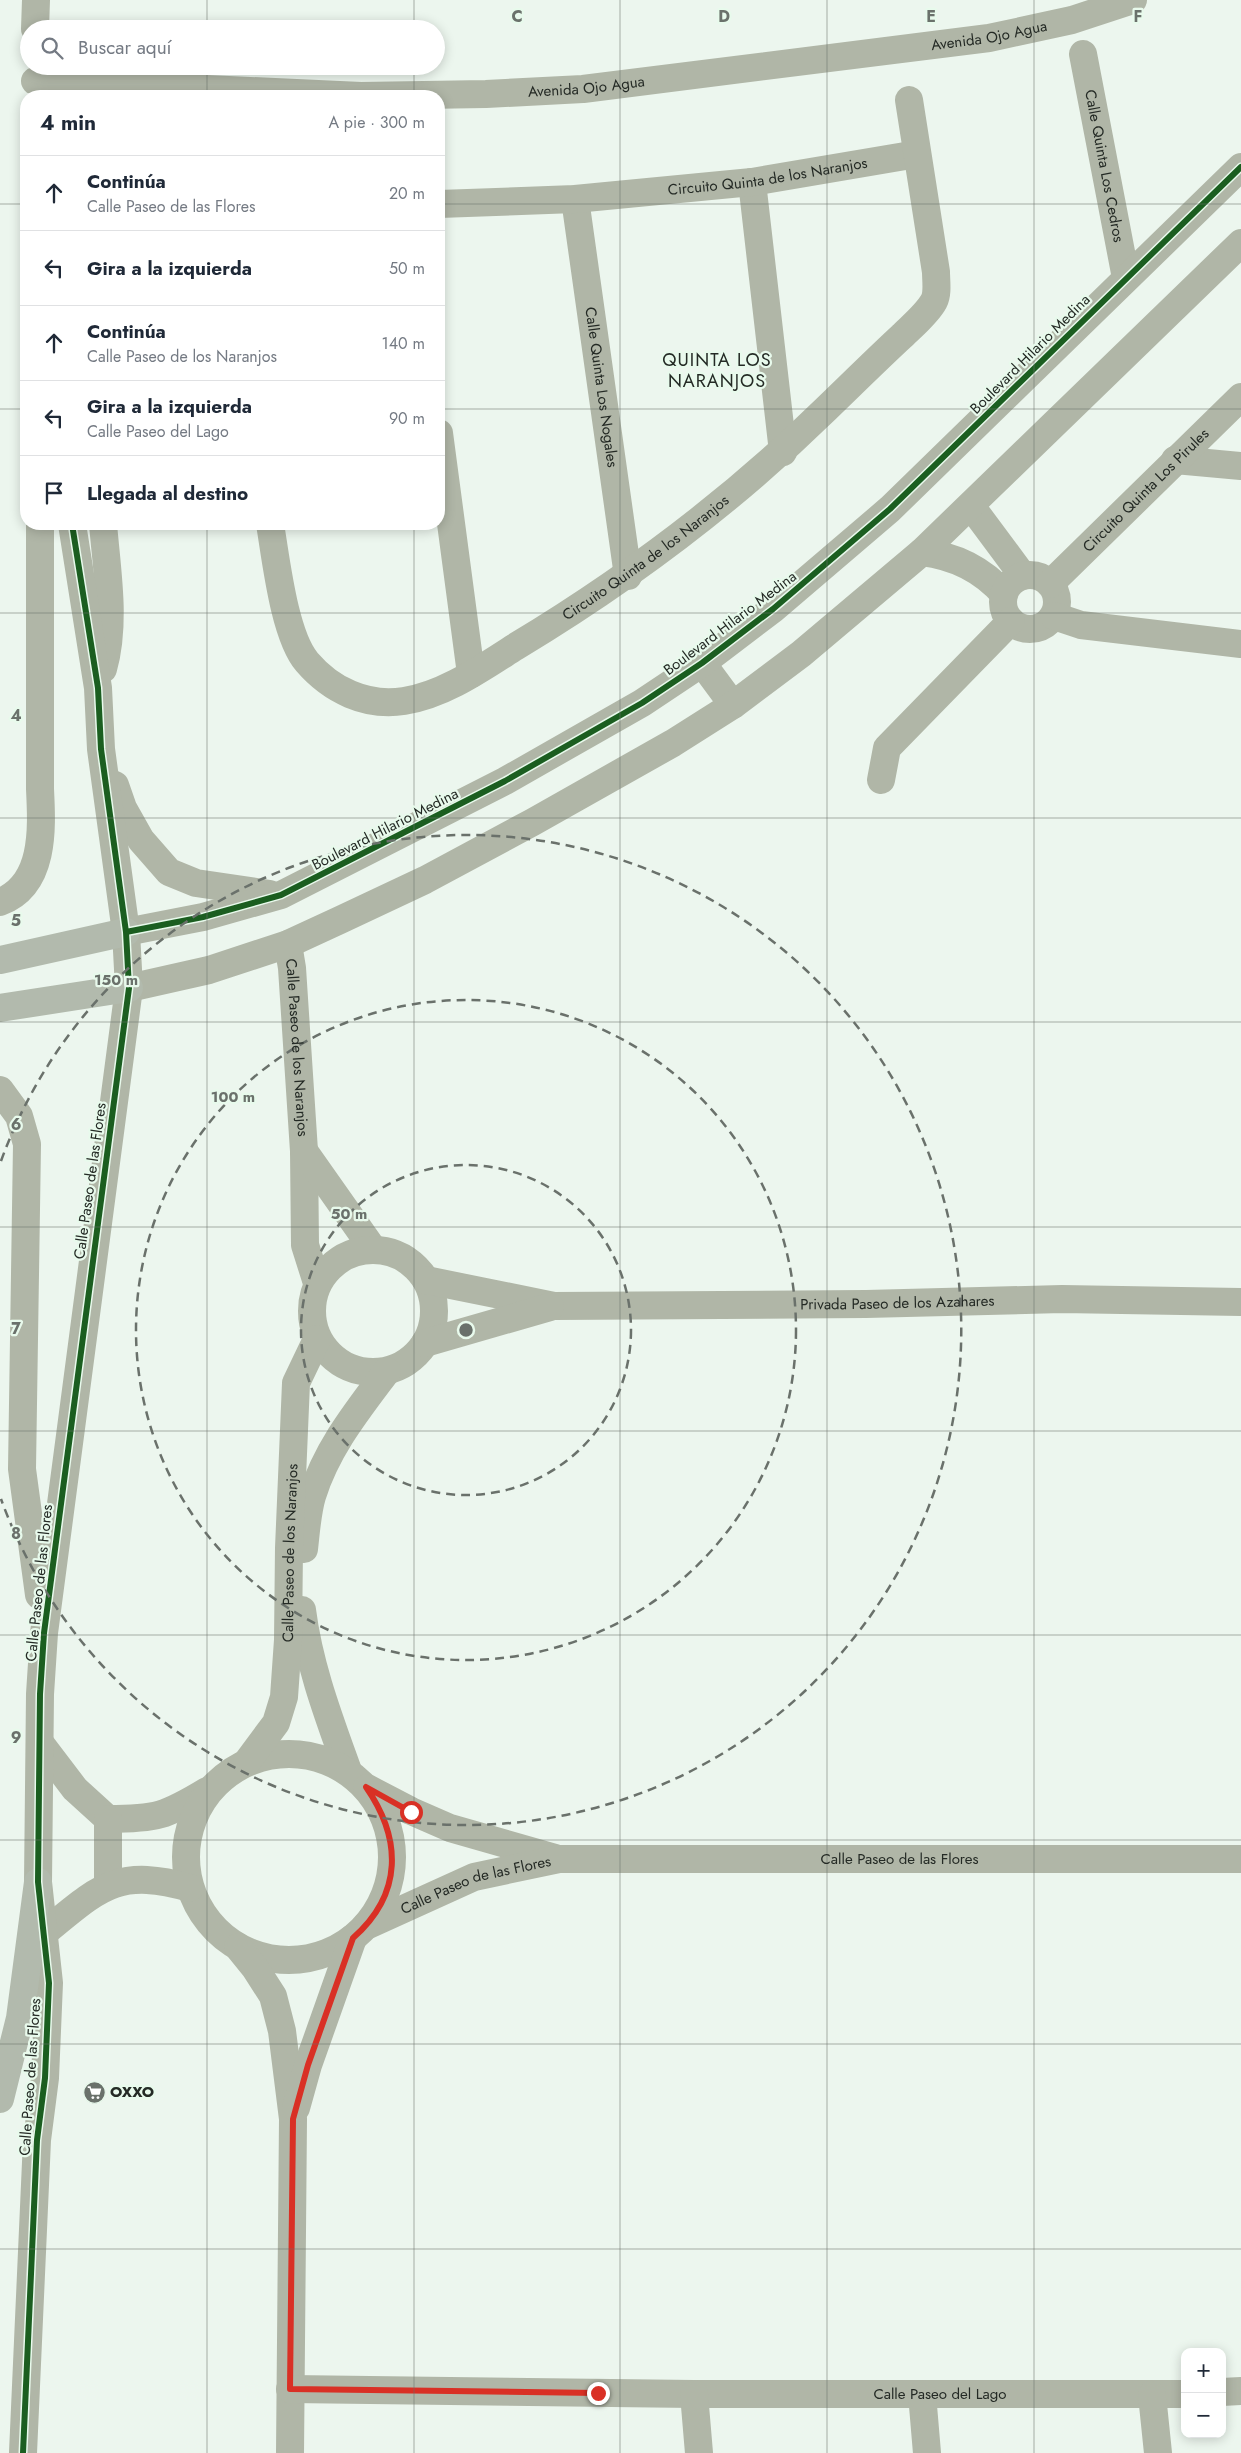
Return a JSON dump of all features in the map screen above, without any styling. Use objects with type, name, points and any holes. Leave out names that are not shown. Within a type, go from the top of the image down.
[{"type":"main road","name":"Boulevard Hilario Medina","points":[[0,960],[126,932]]},
{"type":"main road","points":[[0,1008],[129,988]]},
{"type":"main road","points":[[0,2098],[20,2018],[38,1882]]},
{"type":"street","points":[[35,20],[36,0]]},
{"type":"street","name":"Avenida Ojo Agua","points":[[445,93],[582,89],[989,38],[1072,20],[1133,0]]},
{"type":"street","name":"Calle Quinta Los Cedros","points":[[1083,54],[1126,278]]},
{"type":"street","name":"Avenida Ojo Agua","points":[[35,81],[231,90]]},
{"type":"street","name":"Circuito Quinta de los Naranjos","points":[[271,530],[290,627],[305,660],[329,683],[353,697],[379,702],[404,701],[433,692],[471,674],[628,576],[706,517],[782,452],[912,326],[935,300],[936,272],[909,100]]},
{"type":"street","name":"Circuito Quinta de los Naranjos","points":[[445,204],[575,199],[752,182],[917,154]]},
{"type":"street","name":"Boulevard Hilario Medina","points":[[126,932],[203,917],[281,895],[505,781],[642,702],[702,663],[780,603],[890,508],[1126,278],[1239,173]]},
{"type":"street","points":[[752,182],[782,452]]},
{"type":"street","name":"Calle Quinta Los Nogales","points":[[575,199],[628,576]]},
{"type":"street","points":[[129,988],[209,970],[288,944],[425,880],[673,743],[732,705],[801,654],[922,552],[1241,243]]},
{"type":"street","name":"Circuito Quinta Los Pirules","points":[[1050,584],[1241,397]]},
{"type":"street","points":[[1175,460],[1241,466]]},
{"type":"street","points":[[445,478],[471,674]]},
{"type":"street","points":[[922,552],[960,561],[989,578],[1014,585],[1033,575],[1050,584],[1056,594],[1057,605],[1054,616],[1043,626],[1029,630],[1011,622],[1005,613],[1014,585],[970,506]]},
{"type":"street","points":[[0,902],[11,898],[27,879],[38,860],[42,826],[39,709],[40,530]]},
{"type":"street","points":[[73,530],[98,688],[101,749],[123,808],[141,840],[169,872],[196,883],[281,895]]},
{"type":"street","points":[[98,688],[108,650],[109,612],[103,530]]},
{"type":"street","points":[[1054,616],[1081,625],[1241,644]]},
{"type":"street","points":[[881,780],[887,748],[1011,622]]},
{"type":"street","points":[[702,663],[732,705]]},
{"type":"street","name":"Calle Paseo de las Flores","points":[[23,2453],[37,2140],[45,2078],[49,1983],[45,1932],[38,1882],[40,1694],[44,1633],[129,988],[126,932],[101,749]]},
{"type":"street","name":"Calle Paseo de los Naranjos","points":[[288,944],[292,968],[304,1150],[304,1245],[317,1283]]},
{"type":"street","points":[[0,1090],[19,1116],[27,1144],[22,1469],[44,1633]]},
{"type":"street","name":"Calle Paseo de los Naranjos","points":[[304,1150],[373,1249]]},
{"type":"street","points":[[373,1249],[394,1253],[412,1264],[426,1280],[433,1301],[433,1323],[426,1343],[415,1356],[402,1366],[387,1372],[360,1372],[335,1360],[317,1339],[312,1320],[311,1301],[317,1283],[331,1265],[351,1253],[373,1249]]},
{"type":"street","name":"Privada Paseo de los Azahares","points":[[426,1280],[554,1306],[1062,1300],[1241,1302]]},
{"type":"street","name":"Privada Paseo de los Azahares","points":[[426,1343],[554,1306]]},
{"type":"street","name":"Calle Paseo de los Naranjos","points":[[247,1762],[276,1724],[284,1697],[288,1640],[289,1539],[296,1383],[317,1339]]},
{"type":"street","name":"Calle Paseo de los Naranjos","points":[[360,1932],[381,1906],[387,1890],[393,1856],[389,1832],[380,1808],[356,1779],[315,1676],[306,1638],[301,1599],[302,1559],[312,1498],[324,1463],[338,1437],[387,1372]]},
{"type":"street","points":[[40,1743],[75,1789],[108,1819],[144,1819],[166,1814],[209,1790],[226,1774],[247,1762]]},
{"type":"street","name":"Calle Paseo de las Flores","points":[[247,1762],[277,1753],[308,1755],[338,1765],[356,1779],[411,1812],[450,1828],[559,1859]]},
{"type":"street","points":[[209,1790],[192,1820],[185,1854],[190,1888],[208,1921],[237,1946],[256,1968],[273,1996],[282,2031],[293,2119],[290,2453]]},
{"type":"street","points":[[108,1819],[108,1885]]},
{"type":"street","name":"Calle Paseo de las Flores","points":[[360,1932],[474,1877],[559,1859],[1241,1859]]},
{"type":"street","points":[[45,1932],[90,1896],[108,1885],[146,1879],[190,1888]]},
{"type":"street","points":[[237,1946],[259,1956],[292,1960],[308,1959],[332,1951],[360,1932]]},
{"type":"street","points":[[293,2119],[308,2065],[360,1932]]},
{"type":"street","name":"Calle Paseo del Lago","points":[[290,2389],[694,2394],[1181,2394]]},
{"type":"street","points":[[1226,2392],[1241,2391]]},
{"type":"street","points":[[694,2394],[699,2453]]},
{"type":"street","points":[[922,2394],[927,2453]]},
{"type":"street","points":[[1152,2395],[1158,2453]]},
{"type":"cycle path","points":[[126,932],[203,917],[281,895],[505,781],[642,703],[702,663],[773,609],[890,509],[1241,167]]},
{"type":"cycle path","points":[[23,2453],[37,2140],[45,2078],[49,1983],[38,1882],[40,1694],[44,1633],[129,988],[126,932],[101,749],[98,688],[73,530]]},
{"type":"place","name":"OXXO","points":[[94,2092]]},
{"type":"district","name":"QUINTA LOS NARANJOS","points":[[717,370]]},
{"type":"route","points":[[411,1812],[366,1787],[380,1808],[389,1832],[393,1856],[390,1882],[381,1906],[366,1926],[353,1938],[308,2065],[293,2119],[294,2211],[290,2306],[290,2389],[598,2393]]}]
